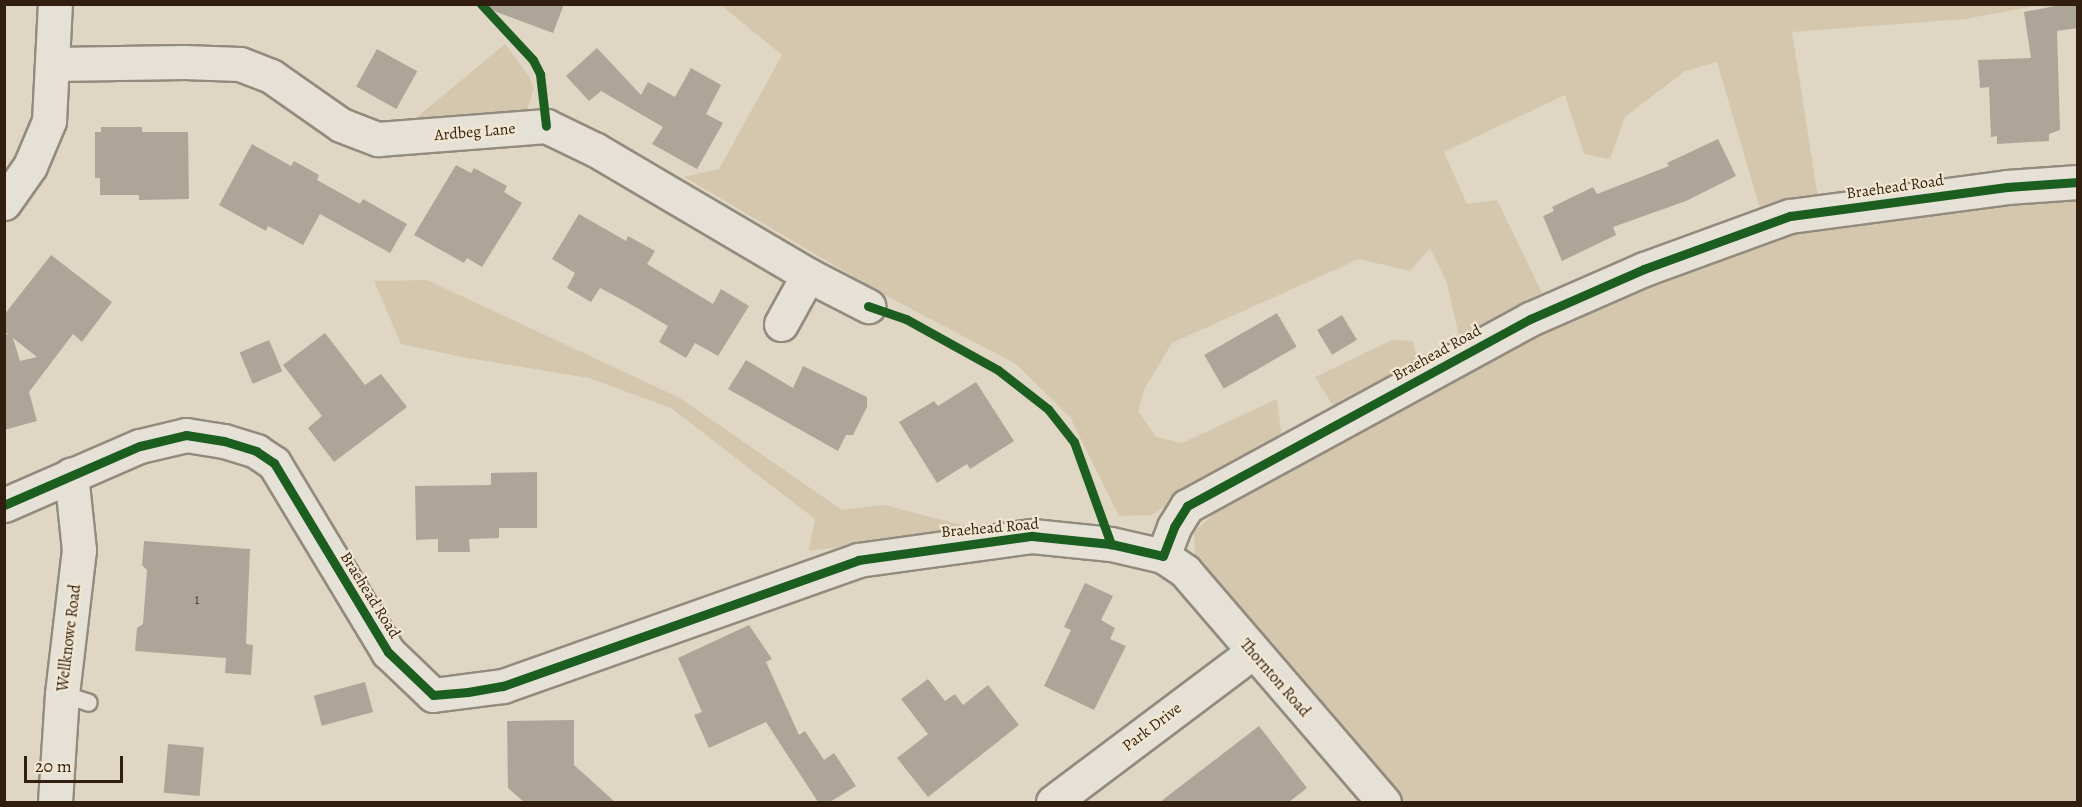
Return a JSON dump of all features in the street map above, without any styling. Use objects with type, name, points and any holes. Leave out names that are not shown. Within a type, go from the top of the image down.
[{"type":"street","points":[[4,203],[30,166],[49,121],[54,64],[55,4]]},
{"type":"street","name":"Ardbeg Lane","points":[[54,64],[184,62],[240,64],[271,76],[341,125],[378,139],[546,126],[596,150],[808,275],[868,306]]},
{"type":"street","name":"Braehead Road","points":[[4,505],[140,446],[186,435],[224,441],[256,451],[274,463],[388,652],[433,695],[503,686],[858,560],[1032,536],[1111,544],[1163,556],[1174,527],[1187,506],[1530,320],[1644,269],[1790,216],[2007,187],[2078,182]]},
{"type":"street","points":[[781,324],[808,275]]},
{"type":"street","name":"Wellknowe Road","points":[[54,802],[76,699],[79,550],[72,474]]},
{"type":"street","name":"Thornton Road","points":[[1163,556],[1185,571],[1384,802]]},
{"type":"street","name":"Park Drive","points":[[1053,802],[1253,652]]},
{"type":"shaded area","points":[[721,5],[2040,5],[1965,19],[1792,32],[1818,198],[1761,212],[1717,62],[1685,71],[1625,117],[1610,159],[1584,154],[1565,95],[1444,152],[1467,204],[1497,200],[1545,299],[1467,341],[1458,332],[1447,283],[1430,248],[1410,271],[1359,259],[1172,343],[1145,388],[1138,411],[1156,437],[1182,443],[1277,399],[1282,438],[1151,515],[1119,516],[1070,417],[1016,364],[883,294],[684,177],[719,169],[782,55]]},
{"type":"shaded area","points":[[505,44],[528,75],[534,88],[527,111],[387,126],[416,118]]},
{"type":"shaded area","points":[[2077,198],[2077,802],[1402,802],[1195,555],[1194,532],[1230,499],[1594,301],[1795,225],[1930,205]]},
{"type":"shaded area","points":[[427,280],[680,398],[842,510],[884,505],[977,529],[809,551],[815,519],[671,408],[589,378],[462,357],[401,344],[374,281]]},
{"type":"shaded area","points":[[1392,340],[1413,341],[1419,367],[1334,407],[1315,377]]},
{"type":"building","points":[[483,4],[564,4],[553,33],[483,7]]},
{"type":"building","points":[[2078,4],[2078,28],[2057,31],[2060,130],[2049,134],[2049,141],[1997,144],[1997,136],[1991,137],[1989,87],[1980,88],[1978,60],[2031,58],[2024,12]]},
{"type":"building","points":[[597,48],[641,95],[648,82],[675,97],[691,68],[721,85],[706,114],[723,123],[697,169],[652,144],[663,127],[601,91],[589,101],[566,76]]},
{"type":"building","points":[[377,49],[417,71],[396,109],[356,87]]},
{"type":"building","points":[[101,127],[142,127],[142,132],[188,132],[189,199],[139,200],[139,195],[100,195],[100,178],[95,178],[95,132],[101,132]]},
{"type":"building","points":[[1718,139],[1736,176],[1686,201],[1613,227],[1616,235],[1562,261],[1543,216],[1554,211],[1552,207],[1593,187],[1597,194],[1669,166],[1667,163]]},
{"type":"building","points":[[252,144],[291,166],[294,161],[319,175],[317,180],[360,204],[363,199],[407,224],[390,253],[320,214],[303,245],[268,226],[266,231],[219,205]]},
{"type":"building","points":[[456,165],[471,173],[474,168],[507,186],[504,192],[522,203],[482,267],[467,258],[464,263],[414,235]]},
{"type":"building","points":[[579,214],[626,241],[628,236],[655,251],[647,264],[713,304],[721,289],[749,306],[718,356],[695,343],[686,358],[659,342],[668,326],[600,288],[591,302],[567,288],[575,273],[552,259]]},
{"type":"building","points":[[51,255],[112,302],[82,342],[73,334],[29,392],[37,421],[4,430],[4,335],[8,334],[4,332],[4,315]],"holes":[[[13,338],[37,357],[20,361]]]},
{"type":"building","points":[[1277,313],[1296,347],[1224,389],[1204,355]]},
{"type":"building","points":[[1342,315],[1357,340],[1332,355],[1317,330]]},
{"type":"building","points":[[325,333],[365,385],[381,374],[407,407],[334,462],[308,428],[322,416],[283,365]]},
{"type":"building","points":[[269,340],[282,371],[253,384],[240,353]]},
{"type":"building","points":[[746,360],[793,388],[803,366],[867,397],[867,407],[853,435],[846,435],[838,451],[728,389]]},
{"type":"building","points":[[976,382],[1014,441],[970,469],[967,464],[937,483],[899,422],[934,401],[938,406]]},
{"type":"building","points":[[537,472],[537,528],[499,528],[499,538],[469,539],[470,552],[438,552],[438,539],[416,540],[415,486],[491,485],[491,473]]},
{"type":"building","points":[[144,541],[250,549],[246,644],[253,645],[251,675],[225,673],[226,658],[135,651],[137,628],[143,624],[147,570],[142,565]]},
{"type":"building","points":[[1085,583],[1113,596],[1101,620],[1115,628],[1110,639],[1126,646],[1094,710],[1044,686],[1071,630],[1064,627]]},
{"type":"building","points":[[749,625],[772,659],[766,662],[799,735],[805,731],[824,760],[834,753],[856,786],[830,802],[818,802],[766,722],[709,748],[694,715],[702,712],[678,658]]},
{"type":"building","points":[[928,679],[945,701],[955,694],[963,705],[988,685],[1019,725],[928,797],[897,758],[928,734],[901,699]]},
{"type":"building","points":[[365,682],[373,712],[322,726],[314,696]]},
{"type":"building","points":[[574,720],[574,765],[615,802],[524,802],[508,788],[507,721]]},
{"type":"building","points":[[1259,726],[1307,788],[1289,802],[1160,802]]},
{"type":"building","points":[[168,744],[204,747],[200,796],[164,793]]},
{"type":"cycle path","points":[[481,4],[533,60],[540,74],[546,126]]},
{"type":"cycle path","points":[[4,505],[140,446],[186,435],[224,441],[256,451],[274,463],[388,652],[433,695],[468,692],[503,686],[858,560],[1032,536],[1111,544],[1163,556],[1174,527],[1187,506],[1530,319],[1644,269],[1790,216],[2007,187],[2078,182]]},
{"type":"cycle path","points":[[868,306],[906,319],[998,370],[1048,409],[1074,442],[1111,544]]}]
